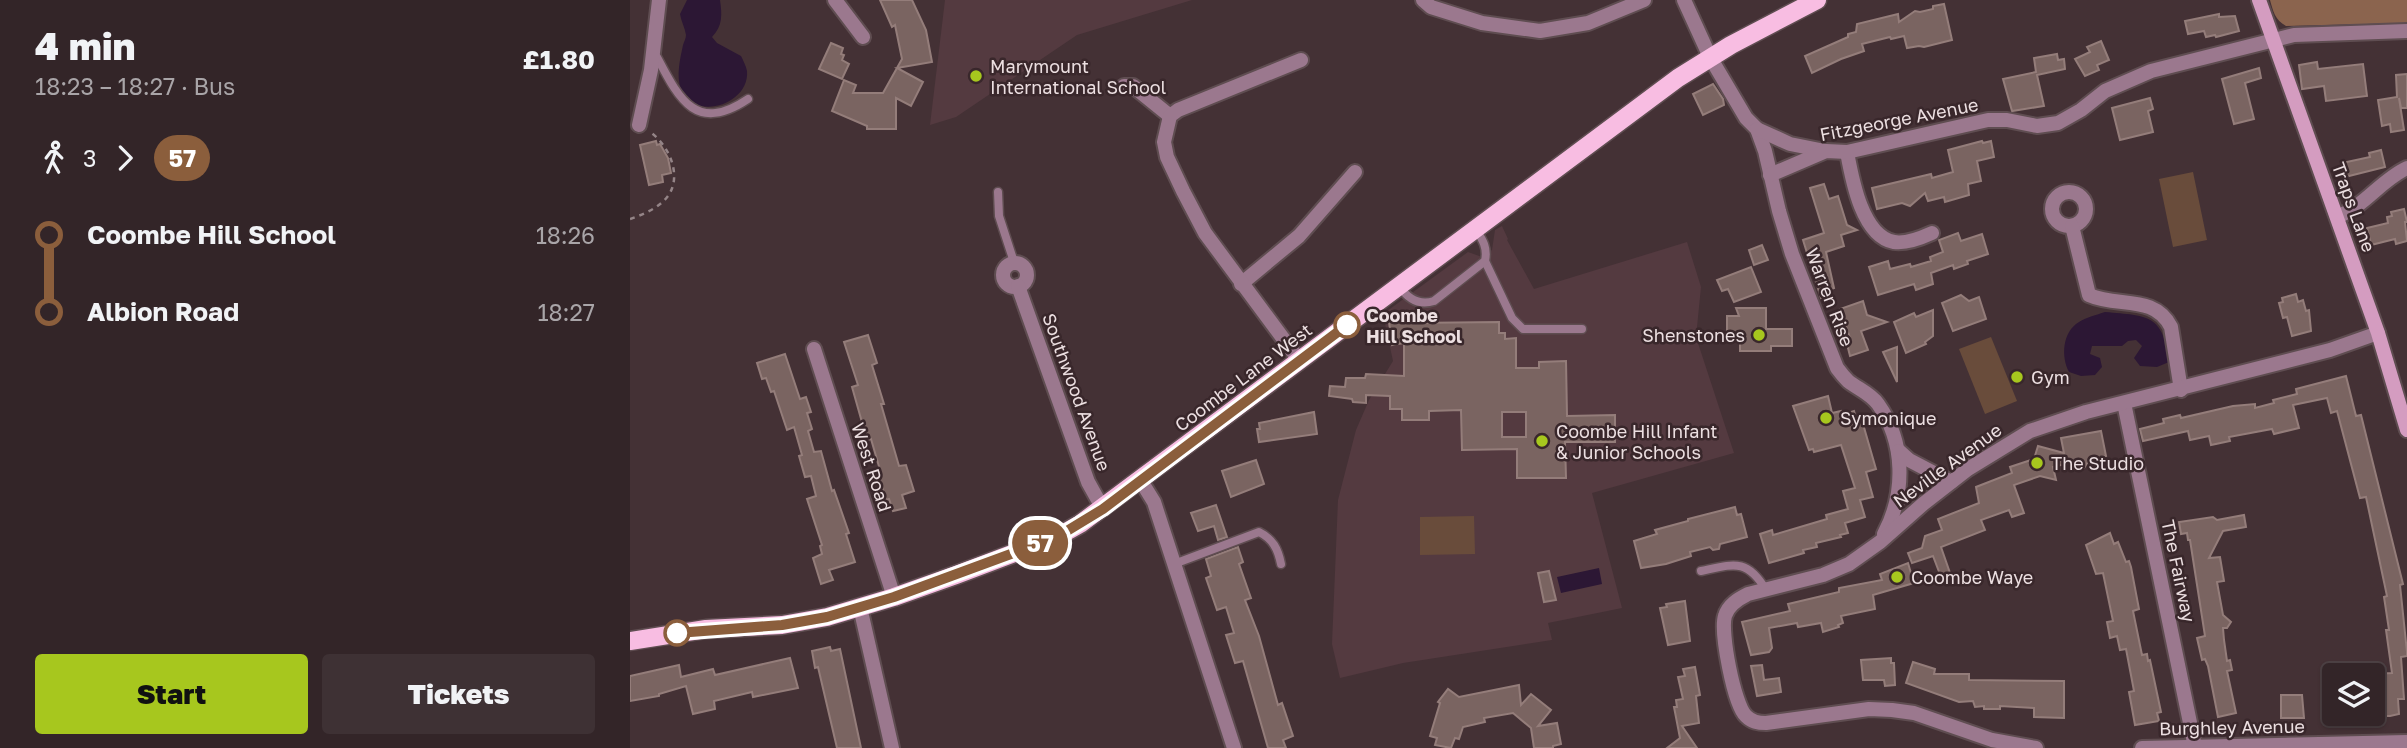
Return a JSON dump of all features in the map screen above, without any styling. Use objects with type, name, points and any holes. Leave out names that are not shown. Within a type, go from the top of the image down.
[{"type":"main road","name":"Coombe Lane West","points":[[630,641],[706,629],[782,625],[860,607],[1057,537],[1103,509],[1141,481],[1678,78],[1710,57],[1817,0]]},
{"type":"main road","name":"Traps Lane","points":[[2259,0],[2378,333],[2407,429]]},
{"type":"street","points":[[639,125],[653,55],[659,0]]},
{"type":"street","points":[[835,0],[863,37]]},
{"type":"street","points":[[1423,0],[1431,8],[1482,23],[1541,31],[1588,23],[1644,0]]},
{"type":"street","name":"Warren Rise","points":[[1684,0],[1710,57],[1746,118],[1757,129],[1792,254],[1837,368],[1847,381],[1861,388],[1877,403],[1899,451],[1898,497],[1880,542]]},
{"type":"street","points":[[2273,41],[2294,35],[2407,31]]},
{"type":"street","name":"Fitzgeorge Avenue","points":[[1770,175],[1826,151],[1847,152],[1988,120],[2007,120],[2037,126],[2058,123],[2081,110],[2105,91],[2151,71],[2273,41]]},
{"type":"street","points":[[1300,360],[1205,233],[1167,157],[1164,142],[1170,116],[1187,105],[1301,60]]},
{"type":"street","points":[[1124,86],[1133,86],[1170,116]]},
{"type":"street","points":[[1757,129],[1790,144],[1826,151]]},
{"type":"street","points":[[1847,152],[1860,202],[1868,222],[1881,238],[1896,243],[1932,233]]},
{"type":"street","points":[[2337,217],[2356,208],[2395,173],[2407,168]]},
{"type":"street","points":[[1241,284],[1299,236],[1355,172]]},
{"type":"street","points":[[2072,226],[2090,295],[2103,300],[2144,304],[2161,313],[2168,321],[2181,390]]},
{"type":"street","name":"Southwood Avenue","points":[[1014,262],[1023,266],[1027,274],[1025,282],[1018,286],[1088,482],[1103,509]]},
{"type":"street","name":"Neville Avenue","points":[[2036,748],[1992,740],[1926,716],[1892,710],[1869,709],[1766,723],[1755,722],[1745,716],[1738,704],[1723,626],[1727,610],[1737,599],[1849,564],[1880,542],[1951,482],[2030,431],[2086,412],[2330,350],[2378,333]]},
{"type":"street","name":"West Road","points":[[814,349],[894,597]]},
{"type":"street","name":"The Fairway","points":[[2124,403],[2195,747]]},
{"type":"street","points":[[1899,451],[1909,460],[1951,482]]},
{"type":"street","points":[[1141,481],[1154,502],[1234,748]]},
{"type":"street","points":[[860,607],[892,748]]},
{"type":"street","name":"Burghley Avenue","points":[[2142,748],[2407,742]]},
{"type":"lane","points":[[653,55],[657,57],[665,76],[681,99],[703,113],[716,113],[748,99]]},
{"type":"lane","points":[[998,192],[999,216],[1014,262]]},
{"type":"lane","points":[[1398,286],[1408,298],[1425,304],[1434,301],[1485,261],[1485,243],[1475,228]]},
{"type":"lane","points":[[1485,261],[1512,318],[1523,329],[1582,329]]},
{"type":"lane","points":[[1174,564],[1259,532],[1267,535],[1278,548],[1280,564]]},
{"type":"lane","points":[[1701,571],[1738,565],[1756,573],[1766,590]]},
{"type":"path","points":[[630,219],[648,213],[669,194],[674,175],[670,155],[662,139],[639,125]]},
{"type":"shaded area","points":[[687,0],[720,0],[721,20],[712,37],[717,43],[741,56],[747,69],[746,83],[740,93],[720,105],[697,105],[687,99],[681,89],[679,67],[686,35],[680,14]]},
{"type":"shaded area","name":"Marymount International School","points":[[945,0],[1192,0],[1077,35],[956,117],[930,125]]},
{"type":"shaded area","points":[[2270,0],[2407,0],[2407,23],[2286,26],[2277,18]]},
{"type":"shaded area","points":[[2193,172],[2207,240],[2173,247],[2159,179]]},
{"type":"shaded area","name":"Coombe Hill Infant & Junior Schools","points":[[1502,226],[1534,289],[1687,242],[1701,287],[1696,337],[1734,453],[1592,493],[1622,608],[1548,623],[1552,640],[1403,663],[1340,678],[1332,644],[1338,500],[1356,430],[1369,400],[1393,361],[1383,314],[1468,252],[1482,257],[1492,250],[1495,230]]},
{"type":"shaded area","points":[[2105,312],[2151,320],[2163,334],[2169,362],[2157,367],[2140,366],[2134,358],[2142,346],[2136,340],[2128,341],[2122,346],[2092,346],[2090,354],[2100,358],[2102,367],[2095,375],[2081,376],[2069,372],[2064,352],[2069,332],[2082,320]]},
{"type":"shaded area","points":[[1991,337],[2017,401],[1985,414],[1959,349]]},
{"type":"shaded area","points":[[1474,516],[1475,554],[1420,555],[1420,517]]},
{"type":"shaded area","points":[[1599,568],[1602,584],[1561,593],[1557,577]]},
{"type":"building","points":[[880,0],[912,0],[926,30],[932,62],[897,68],[923,82],[911,106],[896,98],[896,129],[867,129],[867,126],[832,111],[844,80],[856,85],[853,93],[883,93],[902,59],[895,25],[892,27]]},
{"type":"building","points":[[1944,4],[1952,40],[1907,48],[1904,36],[1890,37],[1862,44],[1864,51],[1812,73],[1805,56],[1848,37],[1848,34],[1856,32],[1857,24],[1898,14],[1899,22],[1915,11],[1933,9],[1933,6]]},
{"type":"building","points":[[2219,14],[2219,17],[2235,16],[2239,31],[2216,37],[2206,37],[2204,31],[2188,34],[2185,21]]},
{"type":"building","points":[[2101,41],[2109,60],[2097,65],[2099,70],[2085,76],[2075,59],[2090,52],[2087,47]]},
{"type":"building","points":[[831,43],[843,48],[842,60],[849,64],[842,79],[819,69]]},
{"type":"building","points":[[2057,54],[2058,60],[2064,59],[2065,69],[2037,75],[2044,106],[2012,111],[2003,79],[2036,72],[2034,58]]},
{"type":"building","points":[[2317,62],[2318,69],[2363,64],[2367,96],[2326,101],[2324,86],[2302,89],[2299,65]]},
{"type":"building","points":[[2259,68],[2261,78],[2245,83],[2254,119],[2234,124],[2222,79]]},
{"type":"building","points":[[2407,74],[2407,108],[2401,108],[2399,98],[2404,130],[2391,132],[2390,124],[2382,126],[2378,100],[2397,97],[2396,75]]},
{"type":"building","points":[[1713,84],[1724,105],[1703,115],[1693,94]]},
{"type":"building","points":[[2150,98],[2153,109],[2148,111],[2153,132],[2120,140],[2112,108]]},
{"type":"building","points":[[656,141],[668,158],[671,173],[662,175],[663,182],[649,185],[640,145]]},
{"type":"building","points":[[1991,141],[1994,157],[1977,161],[1981,181],[1968,184],[1969,195],[1945,202],[1944,197],[1928,201],[1925,193],[1910,206],[1902,203],[1877,209],[1872,188],[1931,174],[1932,178],[1953,172],[1948,150]]},
{"type":"building","points":[[2381,150],[2385,167],[2345,177],[2342,163],[2370,157],[2369,153]]},
{"type":"building","points":[[1824,184],[1829,199],[1838,196],[1847,225],[1857,230],[1841,235],[1844,246],[1826,252],[1834,288],[1831,289],[1832,295],[1821,298],[1803,240],[1824,233],[1810,188]]},
{"type":"building","points":[[2404,209],[2407,241],[2396,244],[2395,239],[2371,245],[2367,228],[2388,223],[2387,217],[2392,216],[2391,212]]},
{"type":"building","points":[[1958,233],[1961,241],[1982,234],[1988,254],[1954,269],[1953,265],[1931,273],[1933,284],[1916,290],[1914,284],[1878,295],[1869,267],[1888,261],[1890,269],[1931,261],[1930,257],[1943,252],[1939,240]]},
{"type":"building","points":[[1762,245],[1768,260],[1754,265],[1749,250]]},
{"type":"building","points":[[1751,267],[1761,292],[1734,302],[1728,289],[1722,291],[1717,280]]},
{"type":"building","points":[[2296,294],[2298,302],[2303,300],[2306,311],[2309,310],[2311,331],[2292,336],[2287,317],[2283,318],[2279,303],[2283,302],[2282,298]]},
{"type":"building","points":[[1961,295],[1969,301],[1979,297],[1986,319],[1953,331],[1942,303]]},
{"type":"building","points":[[1863,301],[1867,315],[1887,322],[1861,331],[1868,350],[1850,356],[1846,340],[1850,338],[1840,309]]},
{"type":"building","name":"Shenstones","points":[[1736,308],[1766,308],[1766,329],[1792,329],[1792,346],[1771,346],[1771,351],[1740,351],[1740,341],[1727,341],[1727,316],[1739,316]]},
{"type":"building","points":[[1933,310],[1933,336],[1926,344],[1906,353],[1894,322],[1914,313],[1916,317]]},
{"type":"building","name":"Coombe Hill Infant & Junior Schools","points":[[1389,322],[1499,322],[1499,333],[1505,333],[1505,339],[1516,338],[1516,368],[1539,368],[1539,362],[1566,361],[1567,416],[1615,415],[1615,442],[1565,442],[1566,478],[1517,478],[1517,449],[1462,450],[1461,410],[1429,411],[1429,420],[1402,420],[1402,409],[1390,409],[1390,396],[1366,395],[1366,403],[1329,396],[1330,386],[1345,387],[1346,378],[1365,378],[1366,374],[1404,376],[1404,343],[1392,345]],"holes":[[[1502,412],[1526,412],[1526,437],[1502,437]]]},
{"type":"building","points":[[868,335],[877,363],[872,365],[884,404],[881,404],[899,466],[906,465],[914,491],[902,495],[906,508],[893,511],[889,499],[886,500],[877,471],[880,470],[871,439],[867,440],[852,387],[858,385],[844,342]]},
{"type":"building","points":[[1897,347],[1897,382],[1883,352]]},
{"type":"building","points":[[785,354],[800,399],[806,397],[811,412],[807,413],[812,429],[808,431],[814,452],[821,451],[832,491],[834,490],[849,533],[846,534],[855,562],[829,570],[833,580],[821,584],[813,558],[822,554],[822,545],[807,499],[816,496],[811,476],[805,477],[794,427],[787,430],[774,391],[771,392],[766,378],[762,379],[757,363]]},
{"type":"building","points":[[2346,376],[2356,416],[2361,415],[2403,584],[2400,585],[2407,656],[2401,657],[2404,699],[2398,699],[2399,714],[2385,716],[2385,673],[2392,673],[2386,630],[2389,630],[2384,597],[2387,596],[2366,497],[2360,498],[2337,411],[2331,413],[2327,398],[2293,405],[2299,428],[2274,434],[2272,429],[2229,437],[2230,441],[2211,445],[2209,436],[2190,440],[2188,431],[2143,441],[2140,429],[2164,423],[2163,419],[2180,415],[2181,418],[2233,406],[2255,404],[2255,408],[2297,394],[2296,389]]},
{"type":"building","points":[[1828,396],[1832,413],[1841,411],[1842,415],[1854,411],[1858,425],[1863,424],[1876,469],[1866,472],[1873,497],[1860,500],[1865,517],[1845,523],[1848,533],[1816,543],[1817,547],[1803,550],[1804,553],[1769,563],[1760,534],[1772,530],[1773,535],[1827,519],[1826,515],[1848,509],[1843,491],[1855,488],[1841,445],[1814,452],[1813,449],[1809,450],[1793,406]]},
{"type":"building","points":[[1314,412],[1317,434],[1259,442],[1259,423]]},
{"type":"building","points":[[2101,431],[2106,456],[2090,459],[2084,468],[2080,469],[2069,463],[2053,467],[2056,480],[2040,476],[2014,485],[2024,513],[2012,517],[2009,510],[1981,520],[1985,530],[1941,547],[1950,573],[1941,577],[1933,556],[1912,563],[1908,553],[1922,548],[1925,536],[1942,530],[1938,519],[1979,503],[1976,487],[2012,473],[2010,467],[2034,459],[2038,446],[2064,453],[2061,438]]},
{"type":"building","points":[[1256,460],[1264,484],[1231,497],[1222,471]]},
{"type":"building","points":[[1216,505],[1227,537],[1218,540],[1214,526],[1198,531],[1191,513]]},
{"type":"building","points":[[1735,507],[1737,515],[1741,514],[1747,537],[1720,544],[1719,549],[1713,550],[1710,547],[1690,552],[1691,556],[1666,564],[1641,568],[1634,541],[1657,534],[1655,530]]},
{"type":"building","points":[[2244,515],[2246,527],[2223,531],[2209,558],[2220,557],[2224,581],[2217,582],[2223,615],[2231,622],[2227,628],[2223,628],[2227,661],[2230,660],[2232,670],[2227,671],[2236,713],[2218,717],[2208,666],[2205,659],[2202,660],[2197,638],[2205,636],[2190,540],[2187,533],[2181,534],[2179,522]]},
{"type":"building","points":[[2110,533],[2114,544],[2118,542],[2126,562],[2129,561],[2131,567],[2139,609],[2133,611],[2142,655],[2147,654],[2148,661],[2150,660],[2161,712],[2157,713],[2159,721],[2135,725],[2129,692],[2134,691],[2126,649],[2120,650],[2117,636],[2110,638],[2107,622],[2113,621],[2103,573],[2096,574],[2086,545]]},
{"type":"building","points":[[1238,547],[1243,562],[1239,564],[1251,598],[1245,600],[1259,636],[1278,705],[1282,703],[1293,736],[1283,740],[1286,748],[1268,748],[1243,661],[1235,663],[1226,635],[1234,633],[1226,607],[1217,610],[1206,578],[1211,576],[1206,559]]},
{"type":"building","points":[[1908,563],[1914,583],[1873,595],[1875,609],[1841,616],[1843,623],[1838,625],[1839,627],[1823,632],[1821,623],[1798,627],[1797,623],[1769,628],[1772,648],[1769,652],[1751,655],[1742,622],[1790,611],[1788,604],[1839,592],[1839,588],[1882,580],[1880,574]]},
{"type":"building","points":[[1549,571],[1556,600],[1544,602],[1538,573]]},
{"type":"building","points":[[1685,601],[1690,641],[1668,645],[1660,608],[1667,607],[1666,604]]},
{"type":"building","points":[[830,647],[831,651],[840,649],[861,748],[837,748],[812,651]]},
{"type":"building","points":[[790,658],[798,688],[753,697],[752,692],[714,701],[715,709],[693,714],[686,686],[659,696],[630,701],[630,676],[679,665],[681,677],[713,669],[715,675]]},
{"type":"building","points":[[1891,658],[1891,663],[1894,663],[1895,685],[1885,686],[1884,680],[1863,680],[1861,660]]},
{"type":"building","points":[[1913,662],[1935,669],[1934,674],[1969,674],[1969,680],[2064,681],[2064,718],[2034,717],[2034,708],[2000,706],[2000,709],[1984,709],[1984,706],[1975,707],[1973,701],[1959,702],[1906,683]]},
{"type":"building","points":[[1762,665],[1764,680],[1779,678],[1781,692],[1757,696],[1751,666]]},
{"type":"building","points":[[1695,667],[1700,695],[1696,696],[1699,723],[1682,726],[1697,748],[1667,748],[1680,738],[1674,707],[1677,707],[1676,700],[1683,699],[1678,677],[1685,676],[1683,669]]},
{"type":"building","points":[[1519,685],[1521,705],[1531,694],[1551,710],[1538,726],[1557,723],[1561,744],[1553,748],[1534,748],[1531,728],[1513,713],[1484,718],[1485,722],[1463,727],[1459,739],[1455,738],[1451,748],[1435,745],[1437,738],[1430,736],[1440,703],[1438,702],[1448,689],[1459,697]]},
{"type":"building","points":[[2281,695],[2302,695],[2304,718],[2281,718]]},
{"type":"bus line","name":"57","points":[[677,633],[782,625],[827,617],[894,597],[1057,537],[1103,509],[1347,325]]},
{"type":"place","name":"Marymount International School","points":[[976,76]]},
{"type":"place","name":"Coombe Hill School","points":[[1347,325]]},
{"type":"place","name":"Shenstones","points":[[1759,335]]},
{"type":"place","name":"Gym","points":[[2017,377]]},
{"type":"place","name":"Symonique","points":[[1826,418]]},
{"type":"place","name":"Coombe Hill Infant & Junior Schools","points":[[1542,441]]},
{"type":"place","name":"The Studio","points":[[2037,463]]},
{"type":"place","name":"Coombe Waye","points":[[1897,577]]}]
